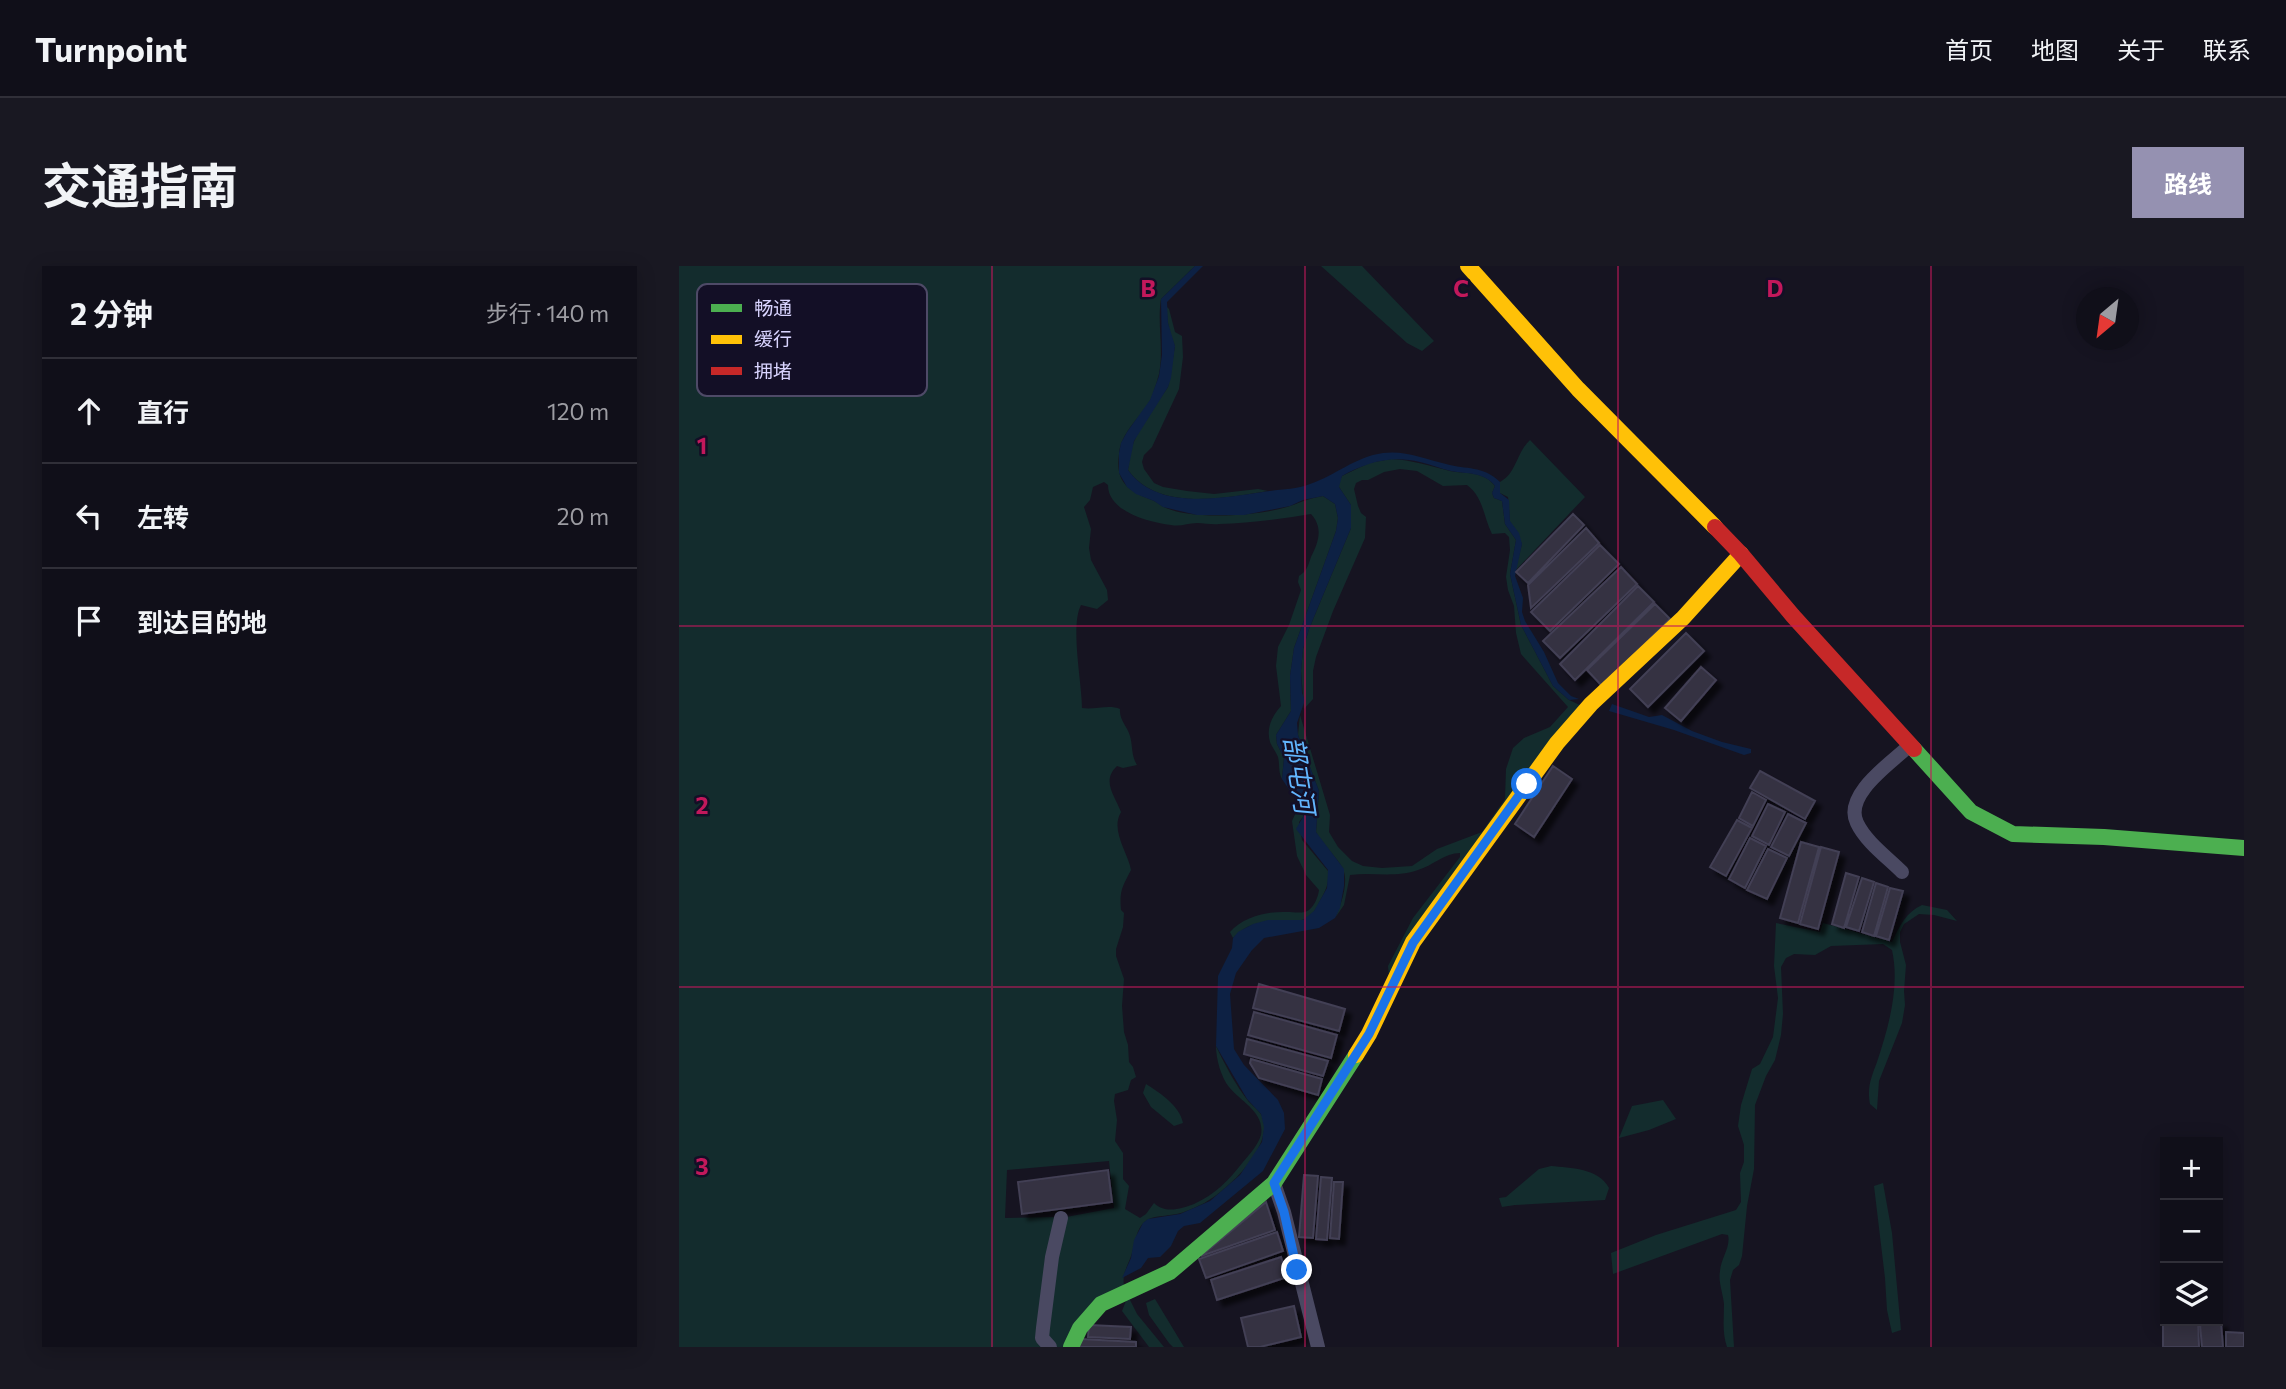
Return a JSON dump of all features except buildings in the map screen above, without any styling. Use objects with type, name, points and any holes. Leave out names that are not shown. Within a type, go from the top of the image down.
[{"type":"main road","points":[[1468,266],[1579,389],[1741,554],[1793,616],[1971,812],[2013,834],[2116,838],[2244,848]]},
{"type":"main road","points":[[1071,1347],[1083,1323],[1093,1311],[1120,1292],[1152,1282],[1184,1260],[1274,1183],[1369,1034],[1413,943],[1557,743],[1591,704],[1683,618],[1741,554]]},
{"type":"lane","points":[[1902,872],[1865,835],[1855,821],[1855,804],[1862,790],[1911,744]]},
{"type":"lane","points":[[1274,1183],[1284,1212],[1318,1347]]},
{"type":"lane","points":[[1050,1347],[1042,1338],[1052,1257],[1061,1218]]},
{"type":"green space","points":[[679,266],[1195,266],[1161,299],[1159,374],[1151,399],[1123,438],[1118,464],[1121,478],[1136,493],[1178,512],[1209,515],[1260,513],[1323,496],[1335,504],[1338,518],[1336,531],[1294,648],[1290,676],[1291,711],[1276,735],[1284,758],[1282,779],[1269,732],[1273,718],[1281,706],[1276,666],[1278,647],[1301,590],[1299,576],[1307,568],[1318,541],[1319,530],[1315,519],[1311,514],[1265,521],[1178,526],[1162,524],[1122,509],[1104,482],[1093,487],[1090,500],[1084,507],[1091,529],[1091,560],[1107,590],[1108,600],[1097,609],[1081,605],[1078,614],[1076,640],[1082,708],[1120,709],[1137,765],[1123,768],[1117,766],[1110,777],[1113,794],[1121,812],[1117,826],[1131,870],[1121,893],[1123,927],[1116,949],[1124,979],[1124,1032],[1129,1062],[1136,1077],[1131,1080],[1128,1090],[1115,1094],[1114,1101],[1117,1120],[1115,1141],[1123,1153],[1123,1179],[1129,1186],[1125,1209],[1140,1218],[1154,1203],[1163,1209],[1173,1210],[1202,1200],[1227,1181],[1258,1142],[1261,1135],[1259,1120],[1226,1083],[1219,1068],[1216,1046],[1240,1089],[1263,1118],[1264,1130],[1260,1144],[1243,1170],[1207,1202],[1190,1210],[1154,1217],[1144,1222],[1138,1231],[1125,1271],[1124,1287],[1105,1297],[1089,1311],[1077,1328],[1069,1347],[1056,1347],[1046,1337],[1047,1311],[1056,1257],[1066,1217],[1114,1208],[1109,1161],[1007,1170],[1005,1218],[1055,1217],[1039,1337],[1046,1347],[679,1347]]},
{"type":"green space","points":[[1321,266],[1362,266],[1434,341],[1422,351],[1407,343]]},
{"type":"green space","points":[[1166,306],[1175,332],[1182,336],[1183,357],[1179,389],[1152,447],[1144,455],[1144,469],[1154,483],[1163,487],[1214,494],[1258,489],[1268,491],[1213,499],[1174,497],[1156,492],[1141,483],[1128,470],[1130,451],[1139,430],[1168,387],[1175,346],[1169,331]]},
{"type":"green space","points":[[1530,440],[1585,497],[1515,571],[1522,544],[1510,522],[1508,497],[1500,493],[1500,482],[1510,473]]},
{"type":"green space","points":[[1391,459],[1480,475],[1495,486],[1492,493],[1494,498],[1502,501],[1505,524],[1516,540],[1510,574],[1521,625],[1553,686],[1569,700],[1582,706],[1539,759],[1433,904],[1389,976],[1388,966],[1413,918],[1460,857],[1460,853],[1410,872],[1350,875],[1344,905],[1335,918],[1340,907],[1345,875],[1341,865],[1316,832],[1319,791],[1298,735],[1300,715],[1330,815],[1329,832],[1338,847],[1352,861],[1363,866],[1382,868],[1412,866],[1437,849],[1482,832],[1505,799],[1506,769],[1513,748],[1524,738],[1550,727],[1568,707],[1521,654],[1514,606],[1506,577],[1509,537],[1505,533],[1492,534],[1480,501],[1467,485],[1443,486],[1417,471],[1400,469],[1356,483],[1354,489],[1358,506],[1366,517],[1365,538],[1316,657],[1313,699],[1304,709],[1301,671],[1303,649],[1351,528],[1351,505],[1339,487],[1339,482],[1342,476],[1369,463]]},
{"type":"green space","points":[[1296,799],[1304,808],[1299,822],[1302,840],[1328,871],[1325,891],[1315,910],[1305,919],[1251,925],[1233,938],[1230,932],[1249,919],[1272,913],[1304,912],[1316,901],[1319,890],[1306,875],[1297,856],[1292,821],[1299,806]]},
{"type":"green space","points":[[1922,905],[1947,910],[1957,921],[1919,914],[1904,924],[1900,932],[1906,965],[1905,1005],[1902,1023],[1879,1081],[1877,1110],[1870,1104],[1869,1087],[1892,1006],[1895,978],[1892,950],[1883,944],[1831,946],[1815,955],[1794,954],[1786,958],[1781,967],[1781,1035],[1775,1060],[1755,1105],[1754,1169],[1742,1256],[1730,1280],[1734,1347],[1727,1347],[1720,1275],[1728,1235],[1722,1234],[1613,1274],[1611,1253],[1656,1235],[1736,1210],[1741,1202],[1740,1173],[1744,1162],[1744,1145],[1738,1126],[1752,1069],[1760,1064],[1773,1037],[1778,998],[1774,966],[1776,923],[1820,932],[1823,923],[1892,942],[1907,916]]},
{"type":"green space","points":[[1146,1084],[1174,1106],[1183,1123],[1174,1126],[1151,1107],[1143,1093]]},
{"type":"green space","points":[[1663,1100],[1676,1119],[1619,1138],[1632,1106]]},
{"type":"green space","points":[[1551,1166],[1583,1170],[1598,1176],[1609,1188],[1605,1200],[1502,1207],[1499,1198],[1506,1197],[1539,1169]]},
{"type":"green space","points":[[1883,1183],[1892,1233],[1901,1330],[1892,1333],[1887,1310],[1874,1186]]},
{"type":"green space","points":[[1128,1296],[1137,1314],[1164,1347],[1149,1347],[1122,1311]]},
{"type":"green space","points":[[1155,1299],[1184,1347],[1173,1347],[1149,1315],[1146,1303]]},
{"type":"water","name":"部屯河","points":[[1195,266],[1203,266],[1167,302],[1168,323],[1175,346],[1171,378],[1134,441],[1128,470],[1140,483],[1155,492],[1191,499],[1299,487],[1363,458],[1391,452],[1487,473],[1500,482],[1500,493],[1509,500],[1510,521],[1519,533],[1522,544],[1515,576],[1523,598],[1522,612],[1525,621],[1544,652],[1558,683],[1571,696],[1579,699],[1569,700],[1553,686],[1521,625],[1510,574],[1516,540],[1505,524],[1502,501],[1494,498],[1492,493],[1495,486],[1491,481],[1475,474],[1400,459],[1370,464],[1342,476],[1339,487],[1351,505],[1351,528],[1303,649],[1301,671],[1305,700],[1297,723],[1298,735],[1319,791],[1316,832],[1344,869],[1340,908],[1335,918],[1319,928],[1264,938],[1236,973],[1230,994],[1234,1049],[1244,1065],[1278,1100],[1284,1113],[1285,1129],[1263,1171],[1200,1223],[1184,1226],[1178,1231],[1171,1246],[1160,1257],[1148,1258],[1141,1268],[1122,1278],[1131,1258],[1134,1240],[1143,1223],[1148,1219],[1180,1214],[1210,1201],[1240,1175],[1262,1142],[1264,1127],[1261,1114],[1247,1099],[1216,1046],[1218,976],[1238,932],[1268,920],[1303,920],[1314,911],[1327,888],[1328,870],[1296,829],[1305,808],[1282,779],[1284,758],[1276,735],[1291,711],[1290,676],[1294,648],[1336,531],[1338,518],[1335,504],[1323,496],[1244,515],[1197,515],[1163,507],[1136,494],[1127,487],[1119,473],[1121,443],[1150,400],[1159,376],[1162,355],[1161,299]]},
{"type":"water","points":[[1612,704],[1649,717],[1662,715],[1692,731],[1751,749],[1751,753],[1744,755],[1609,711]]},
{"type":"traffic: fast","points":[[1914,749],[1971,812],[2013,834],[2104,837],[2244,848]]},
{"type":"traffic: fast","points":[[1071,1347],[1080,1328],[1101,1304],[1170,1272],[1274,1183],[1356,1055]]},
{"type":"traffic: slow","points":[[1468,266],[1578,389],[1715,527]]},
{"type":"traffic: slow","points":[[1356,1055],[1369,1034],[1413,942],[1557,743],[1591,704],[1683,618],[1741,554]]},
{"type":"traffic: jam","points":[[1715,527],[1914,749]]},
{"type":"route","points":[[1297,1270],[1284,1212],[1274,1183],[1369,1034],[1413,943],[1527,784]]}]
